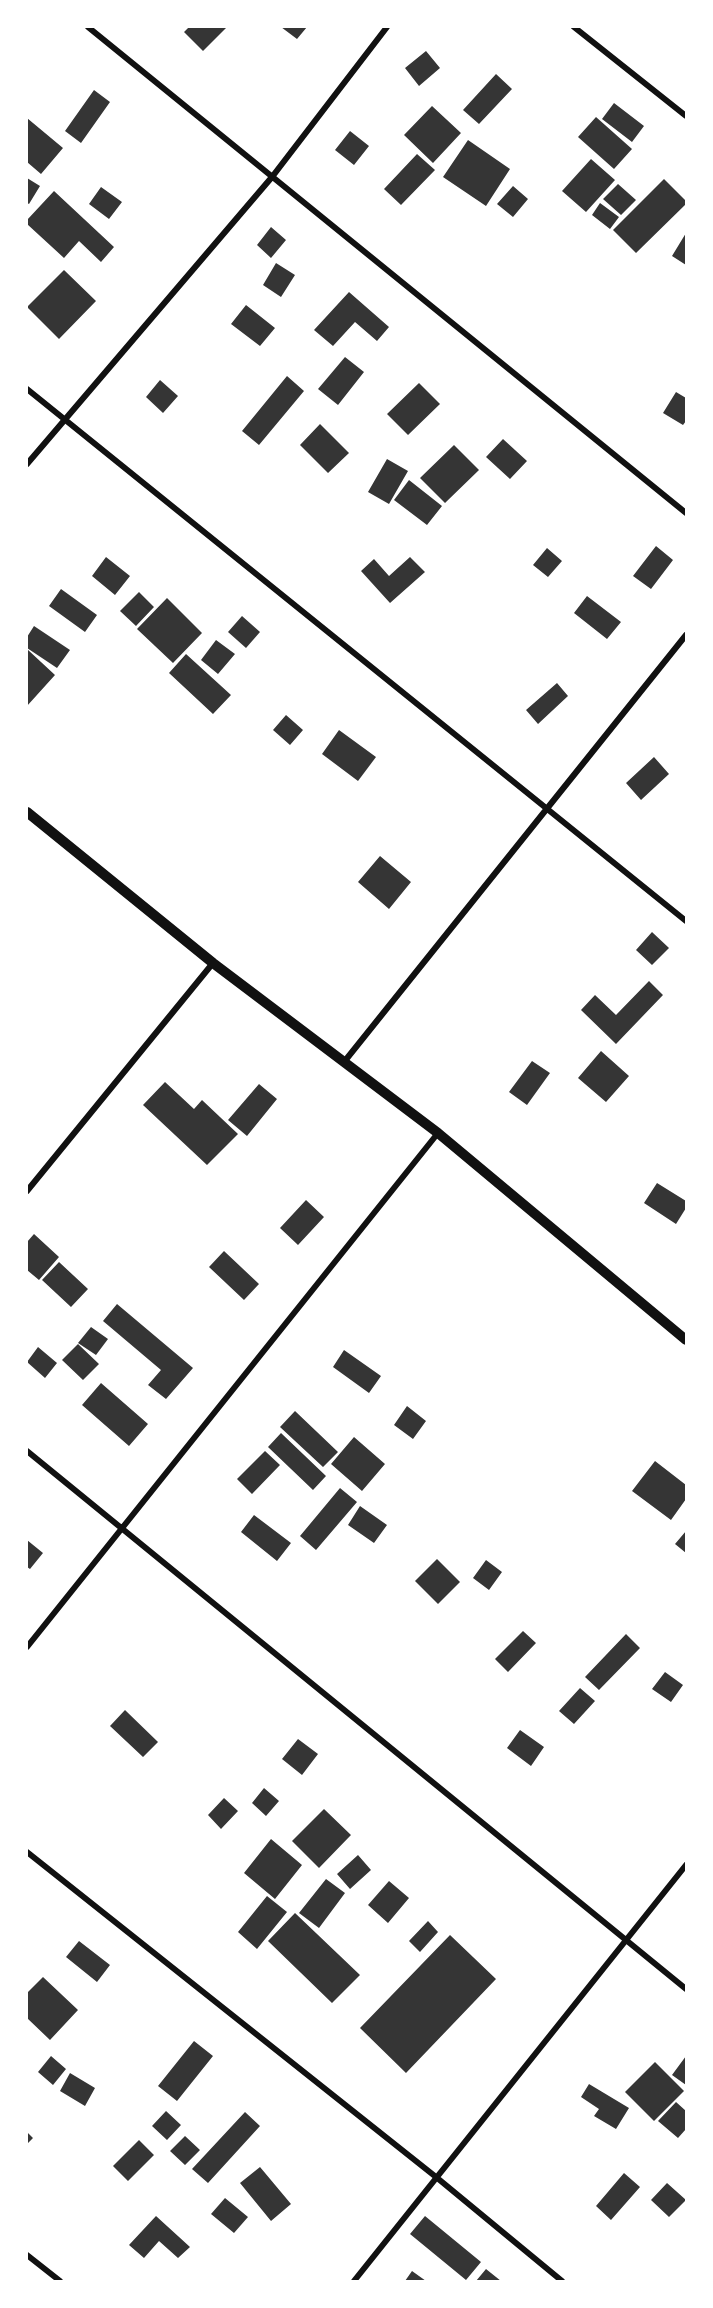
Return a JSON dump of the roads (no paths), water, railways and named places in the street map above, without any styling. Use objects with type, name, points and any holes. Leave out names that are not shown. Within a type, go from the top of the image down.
[{"type":"street","points":[[88,27],[686,513]]},
{"type":"street","points":[[27,464],[272,177],[387,27]]},
{"type":"street","points":[[574,27],[686,116]]},
{"type":"street","points":[[27,389],[686,921]]},
{"type":"street","points":[[344,1062],[686,635]]},
{"type":"street","points":[[27,812],[213,963],[438,1133],[686,1340]]},
{"type":"street","points":[[27,1191],[213,963]]},
{"type":"street","points":[[27,1647],[438,1133]]},
{"type":"street","points":[[27,1451],[686,1989]]},
{"type":"street","points":[[27,1852],[562,2281]]},
{"type":"street","points":[[354,2281],[686,1865]]},
{"type":"street","points":[[27,2254],[60,2281]]}]
